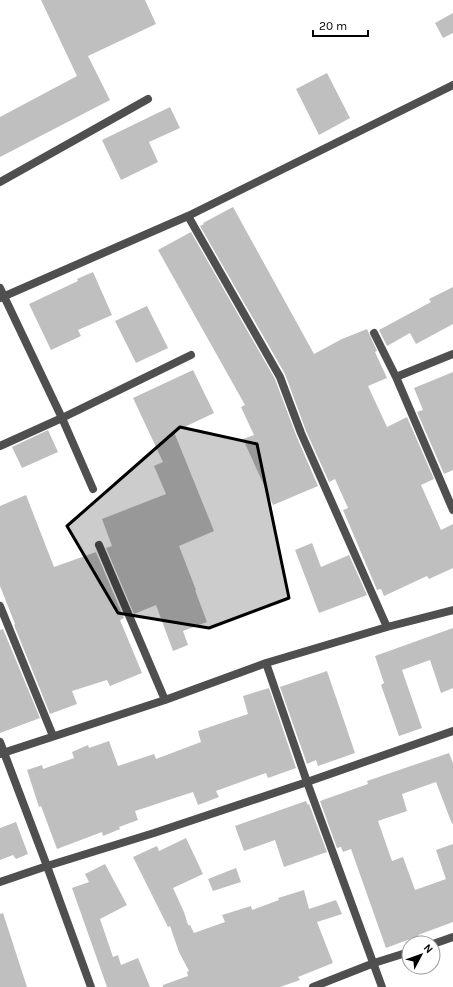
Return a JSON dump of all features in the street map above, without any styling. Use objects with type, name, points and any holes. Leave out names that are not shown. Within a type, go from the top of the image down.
[{"type":"street","points":[[2,297],[188,216],[453,85]]},
{"type":"street","points":[[0,182],[148,99]]},
{"type":"street","points":[[188,216],[280,377],[301,433],[387,626]]},
{"type":"street","points":[[0,288],[2,297],[62,418],[93,489]]},
{"type":"street","points":[[374,334],[396,377],[453,510]]},
{"type":"street","points":[[396,377],[453,354]]},
{"type":"street","points":[[0,446],[62,418],[191,355]]},
{"type":"street","points":[[98,545],[165,700]]},
{"type":"street","points":[[0,606],[53,736]]},
{"type":"street","points":[[2,753],[165,700],[266,663],[387,626],[453,610]]},
{"type":"street","points":[[266,663],[307,782],[382,987]]},
{"type":"street","points":[[0,882],[307,782],[453,731]]},
{"type":"street","points":[[0,742],[2,753],[47,866],[90,987]]},
{"type":"street","points":[[441,941],[453,937]]},
{"type":"street","points":[[313,987],[374,963],[401,955]]},
{"type":"highlighted area","points":[[180,427],[257,444],[289,598],[209,628],[118,613],[67,526]]},
{"type":"building","points":[[41,0],[145,0],[156,24],[88,56],[110,100],[0,157],[0,117],[77,76]]},
{"type":"building","points":[[453,13],[453,33],[443,38],[435,23]]},
{"type":"building","points":[[327,73],[350,118],[319,135],[296,89]]},
{"type":"building","points":[[170,107],[180,128],[149,142],[158,162],[121,180],[102,140]]},
{"type":"building","points":[[233,207],[314,354],[342,339],[367,329],[377,351],[375,352],[387,378],[368,386],[387,427],[407,417],[434,479],[421,485],[441,530],[453,524],[453,568],[429,579],[427,576],[384,596],[381,589],[377,590],[343,510],[348,508],[335,479],[329,482],[306,431],[285,374],[200,226]]},
{"type":"building","points":[[191,232],[275,379],[296,435],[318,486],[273,505],[243,439],[254,435],[241,407],[245,405],[158,250]]},
{"type":"building","points":[[93,272],[112,315],[78,330],[81,336],[51,350],[29,304],[78,281],[77,279]]},
{"type":"building","points":[[453,287],[453,324],[416,344],[410,333],[387,346],[379,330],[431,302],[429,299]]},
{"type":"building","points":[[147,306],[168,348],[136,363],[115,321]]},
{"type":"building","points":[[193,370],[214,413],[174,432],[214,531],[179,546],[207,622],[183,631],[188,645],[173,651],[156,605],[134,614],[106,548],[112,546],[102,519],[166,494],[154,466],[163,462],[133,398]]},
{"type":"building","points":[[453,372],[453,470],[444,474],[417,412],[423,410],[414,388]]},
{"type":"building","points":[[48,430],[58,452],[22,468],[12,447]]},
{"type":"building","points":[[26,495],[54,567],[96,552],[124,618],[120,620],[142,673],[110,686],[107,680],[72,691],[77,704],[50,714],[0,586],[0,506]]},
{"type":"building","points":[[312,543],[321,567],[349,555],[367,595],[319,613],[295,550]]},
{"type":"building","points":[[453,628],[453,688],[441,693],[430,660],[402,670],[422,728],[399,736],[381,685],[384,683],[375,656]]},
{"type":"building","points":[[3,629],[40,718],[0,733],[0,630]]},
{"type":"building","points":[[327,671],[355,753],[318,766],[316,760],[307,764],[280,687]]},
{"type":"building","points":[[269,688],[296,768],[268,778],[266,773],[216,791],[219,797],[198,805],[193,792],[135,811],[138,820],[119,827],[120,829],[103,836],[102,832],[57,849],[41,806],[39,807],[27,770],[42,765],[43,769],[74,758],[72,752],[88,745],[89,748],[109,741],[118,766],[154,754],[156,759],[201,742],[198,731],[248,714],[243,696]]},
{"type":"building","points":[[449,753],[453,763],[452,824],[436,782],[402,794],[407,811],[378,821],[392,861],[403,857],[415,890],[446,879],[436,850],[453,844],[453,922],[418,935],[401,935],[401,942],[386,948],[351,849],[343,852],[341,847],[337,848],[320,801],[368,784],[367,781]]},
{"type":"building","points":[[306,801],[308,805],[309,804],[327,852],[284,867],[275,840],[244,851],[235,826]]},
{"type":"building","points":[[16,822],[28,854],[16,859],[13,855],[0,860],[0,828]]},
{"type":"building","points":[[186,838],[203,874],[173,888],[188,925],[190,925],[194,933],[225,922],[222,915],[251,906],[252,910],[279,900],[278,898],[304,890],[309,909],[336,900],[342,914],[317,922],[333,963],[298,977],[300,980],[280,987],[163,987],[163,985],[188,976],[187,972],[189,971],[179,952],[170,926],[168,927],[133,857],[157,846],[159,851]]},
{"type":"building","points":[[105,864],[127,905],[100,919],[113,957],[118,955],[121,965],[138,958],[150,987],[107,987],[72,888],[89,882],[85,874]]},
{"type":"building","points":[[236,868],[241,882],[213,891],[208,879]]},
{"type":"building","points":[[3,913],[27,987],[0,987],[0,914]]}]
